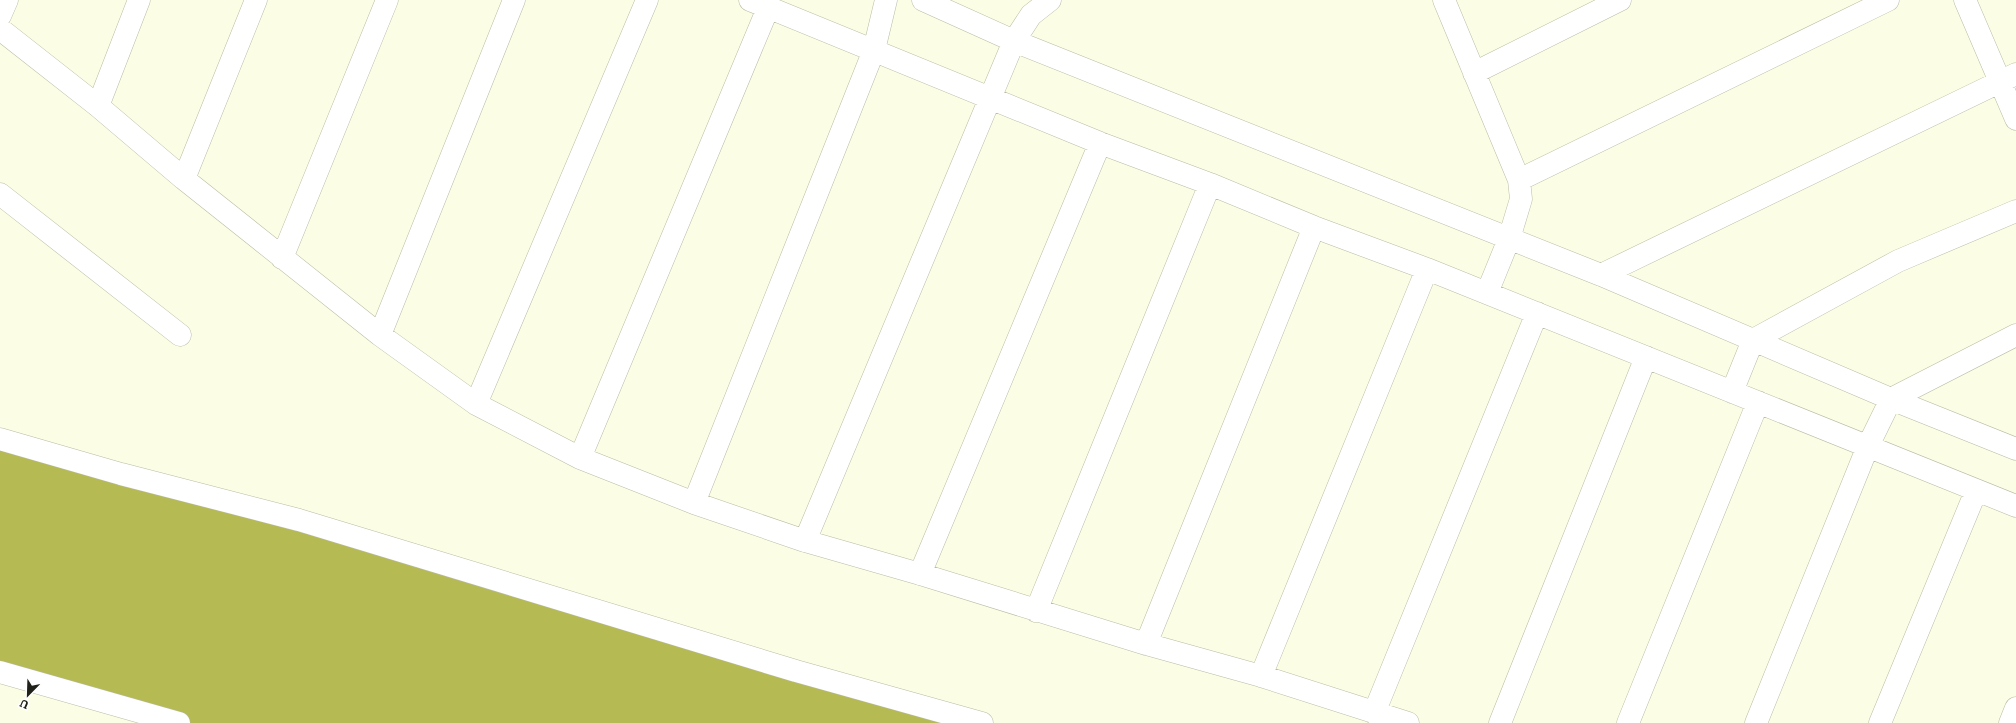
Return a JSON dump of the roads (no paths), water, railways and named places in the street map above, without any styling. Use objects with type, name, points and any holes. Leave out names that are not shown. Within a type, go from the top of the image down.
[{"type":"street","points":[[0,16],[7,0]]},
{"type":"street","points":[[98,106],[139,0]]},
{"type":"street","points":[[184,179],[256,0]]},
{"type":"street","points":[[282,258],[387,0]]},
{"type":"street","points":[[380,335],[514,0]]},
{"type":"street","points":[[476,404],[647,0]]},
{"type":"street","points":[[694,504],[874,50],[886,0]]},
{"type":"street","points":[[923,0],[1014,41],[1509,240],[1601,275],[1891,399],[2016,449]]},
{"type":"street","points":[[805,541],[989,96],[1014,41],[1031,15],[1050,0]]},
{"type":"street","points":[[1444,0],[1518,180],[1521,200],[1509,240],[1487,293]]},
{"type":"street","points":[[1474,73],[1620,0]]},
{"type":"street","points":[[1518,180],[1888,0]]},
{"type":"street","points":[[1966,0],[2008,78],[2016,119]]},
{"type":"street","points":[[580,458],[759,4],[989,96],[1100,143],[1210,184],[1314,227],[1427,269],[2016,506]]},
{"type":"street","points":[[0,29],[98,106],[184,179],[380,335],[476,404],[580,458],[694,504],[805,541],[920,574],[1146,644],[1261,676],[1408,723]]},
{"type":"street","points":[[1601,275],[2008,78]]},
{"type":"street","points":[[920,574],[1100,143]]},
{"type":"street","points":[[1036,610],[1210,184]]},
{"type":"street","points":[[0,194],[180,335]]},
{"type":"street","points":[[1732,392],[1753,340],[1898,261],[2016,212]]},
{"type":"street","points":[[1146,644],[1314,227]]},
{"type":"street","points":[[1261,676],[1427,269]]},
{"type":"street","points":[[1374,713],[1537,313]]},
{"type":"street","points":[[1756,723],[1868,446],[1891,399],[2016,335]]},
{"type":"street","points":[[1500,723],[1646,357]]},
{"type":"street","points":[[1628,723],[1758,402]]},
{"type":"street","points":[[0,439],[121,474],[300,520],[796,670],[982,723]]},
{"type":"street","points":[[1880,723],[1976,491]]},
{"type":"street","points":[[0,672],[179,723]]},
{"type":"street","points":[[2010,723],[2016,708]]}]
